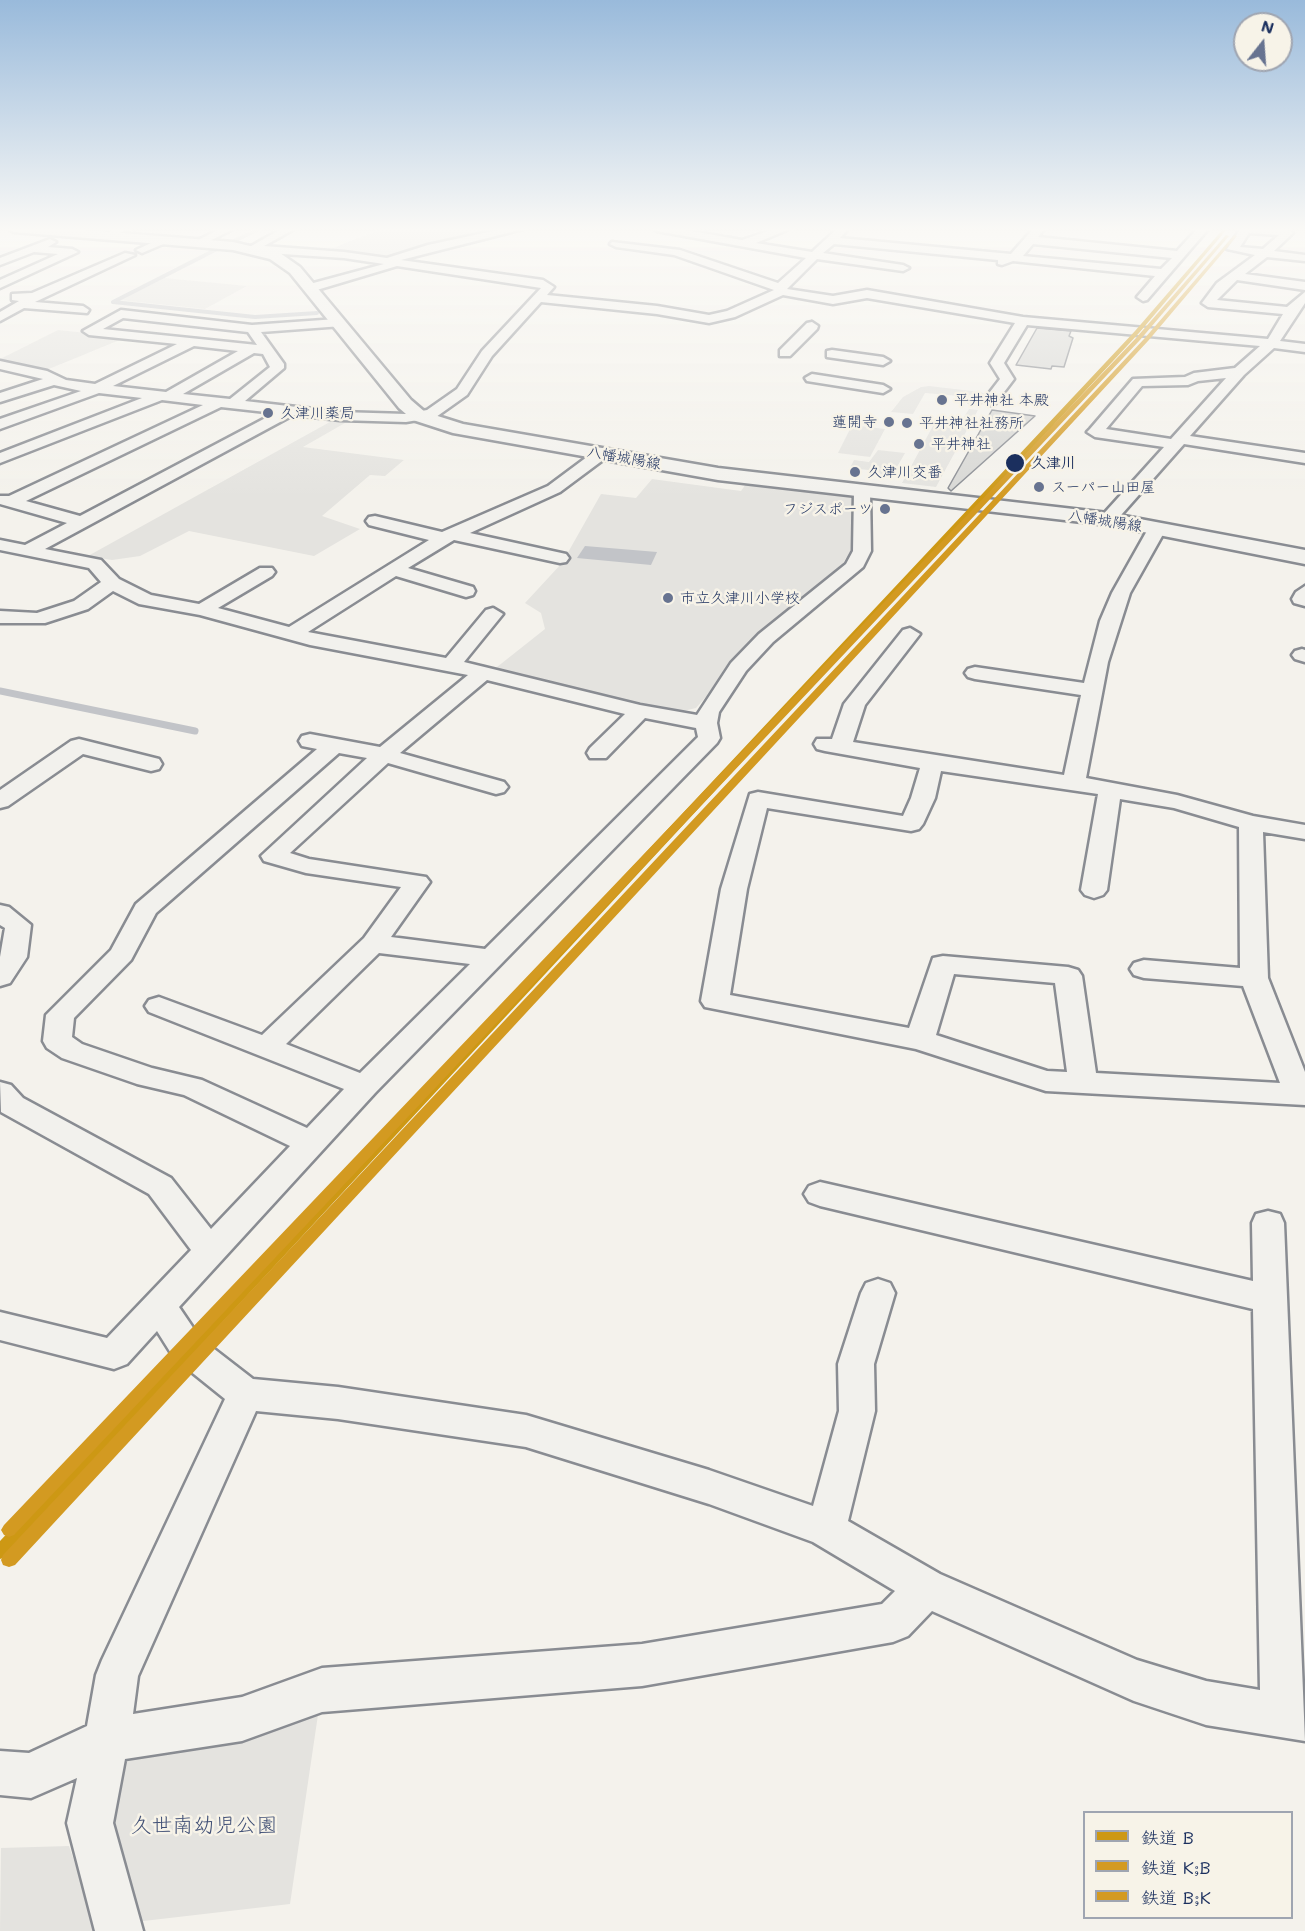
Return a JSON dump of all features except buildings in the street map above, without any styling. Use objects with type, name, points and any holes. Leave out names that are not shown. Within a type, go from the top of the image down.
[{"type":"main road","name":"八幡城陽線","points":[[333,318],[405,404],[419,416],[460,429],[718,474],[1108,519],[1305,557]]},
{"type":"street","points":[[113,318],[89,331],[267,351]]},
{"type":"street","points":[[157,318],[252,329],[337,323]]},
{"type":"street","points":[[0,365],[42,374],[55,380],[99,388],[340,416],[406,418],[431,414],[462,392],[487,354],[521,318]]},
{"type":"street","points":[[1009,318],[1023,321],[1103,324],[1305,348]]},
{"type":"street","points":[[1108,519],[1239,372],[1272,343],[1287,318]]},
{"type":"street","points":[[990,400],[1007,380],[997,363],[1023,321]]},
{"type":"street","points":[[784,353],[812,326]]},
{"type":"street","points":[[5,501],[227,402],[277,368],[277,364],[252,329]]},
{"type":"street","points":[[0,424],[99,388],[190,343]]},
{"type":"street","points":[[0,458],[168,395],[249,350]]},
{"type":"street","points":[[832,354],[883,361]]},
{"type":"street","points":[[1239,372],[1194,377],[1188,381],[1138,382],[1095,432],[1305,458]]},
{"type":"street","points":[[812,378],[883,389]]},
{"type":"street","points":[[0,398],[55,380]]},
{"type":"street","points":[[29,550],[292,410]]},
{"type":"street","points":[[50,439],[109,453]]},
{"type":"street","points":[[293,633],[391,569],[449,537],[554,489],[601,454]]},
{"type":"street","points":[[0,1326],[114,1354],[365,1086],[709,738],[706,723],[708,712],[738,668],[766,638],[854,567],[862,550],[862,492]]},
{"type":"street","points":[[5,501],[80,521]]},
{"type":"street","points":[[375,521],[560,558]]},
{"type":"street","points":[[1074,783],[1092,690],[1110,621],[1121,593],[1156,529]]},
{"type":"street","points":[[0,545],[95,564],[112,583],[146,600],[202,610],[310,639],[451,665],[640,711],[706,723]]},
{"type":"street","points":[[391,569],[466,591]]},
{"type":"street","points":[[202,610],[266,572]]},
{"type":"street","points":[[1,618],[38,619],[81,605],[112,583]]},
{"type":"street","points":[[1305,592],[1301,599],[1305,600]]},
{"type":"street","points":[[451,665],[493,614]]},
{"type":"street","points":[[910,634],[855,704],[833,746],[1074,783],[1177,802],[1251,823],[1305,832]]},
{"type":"street","points":[[266,1047],[373,944],[417,882],[306,866],[273,856],[384,755],[483,673]]},
{"type":"street","points":[[975,673],[1092,690]]},
{"type":"street","points":[[598,753],[640,711]]},
{"type":"street","points":[[311,1143],[192,1087],[125,1069],[72,1051],[57,1041],[60,1015],[122,954],[145,909],[322,743],[384,755],[496,787]]},
{"type":"street","points":[[0,801],[79,746],[151,764]]},
{"type":"street","points":[[932,763],[923,798],[911,824],[758,799],[734,889],[715,1002],[920,1040],[1046,1081],[1302,1095],[1254,978],[1251,823]]},
{"type":"street","points":[[1094,890],[1110,791]]},
{"type":"street","points":[[0,913],[18,925],[14,957],[0,977]]},
{"type":"street","points":[[373,944],[437,950],[493,959]]},
{"type":"street","points":[[920,1040],[943,964],[1068,976],[1083,1084]]},
{"type":"street","points":[[1144,969],[1254,978]]},
{"type":"street","points":[[159,1006],[365,1086]]},
{"type":"street","points":[[0,1092],[12,1105],[160,1186],[210,1251]]},
{"type":"street","points":[[820,1194],[1269,1299]]},
{"type":"street","points":[[159,1305],[187,1348],[245,1394],[338,1404],[526,1431],[708,1486],[826,1529],[926,1588],[1134,1680],[1206,1703],[1293,1716],[1269,1299],[1268,1223]]},
{"type":"street","points":[[826,1529],[857,1411],[856,1364],[878,1293]]},
{"type":"street","points":[[119,1931],[90,1823],[107,1740],[117,1675],[245,1394]]},
{"type":"street","points":[[0,1773],[31,1776],[107,1740],[242,1719],[322,1690],[642,1665],[893,1622],[926,1588]]},
{"type":"shaded area","points":[[58,330],[127,337],[44,371],[0,362],[0,359]]},
{"type":"shaded area","points":[[921,387],[981,392],[987,395],[982,405],[977,406],[967,404],[967,400],[959,396],[925,393],[913,414],[891,412],[903,397]]},
{"type":"shaded area","points":[[969,409],[978,410],[936,487],[902,483],[934,424],[962,420]]},
{"type":"shaded area","points":[[337,418],[352,419],[303,447],[404,460],[385,476],[370,475],[322,516],[360,529],[314,556],[189,531],[140,556],[112,560],[88,556]]},
{"type":"shaded area","points":[[852,425],[885,429],[870,457],[838,453]]},
{"type":"shaded area","points":[[878,450],[905,453],[892,476],[876,474],[877,471],[850,468],[854,460],[869,462]]},
{"type":"shaded area","name":"市立久津川小学校","points":[[652,479],[741,491],[748,481],[842,493],[853,499],[856,542],[843,563],[813,593],[758,638],[696,708],[679,712],[640,707],[492,671],[545,629],[541,613],[525,603],[562,563],[601,494],[636,498]]},
{"type":"shaded area","points":[[585,546],[657,552],[651,565],[577,558]]},
{"type":"shaded area","name":"久世南幼児公園","points":[[319,1708],[290,1904],[135,1922],[105,1820],[122,1750]]},
{"type":"shaded area","points":[[69,1846],[98,1931],[0,1931],[1,1848]]},
{"type":"waterway","points":[[0,691],[195,731]]},
{"type":"rail line","name":"B","points":[[0,1552],[1149,318]]},
{"type":"rail line","name":"B;K","points":[[9,1530],[1156,318]]},
{"type":"rail line","name":"K;B","points":[[9,1560],[1165,318]]},
{"type":"place","name":"平井神社 本殿","points":[[942,400]]},
{"type":"place","name":"久津川薬局","points":[[268,413]]},
{"type":"place","name":"蓮開寺","points":[[889,422]]},
{"type":"place","name":"平井神社社務所","points":[[907,423]]},
{"type":"place","name":"平井神社","points":[[919,444]]},
{"type":"place","name":"久津川","points":[[1015,463]]},
{"type":"place","name":"久津川交番","points":[[855,472]]},
{"type":"place","name":"スーパー山田屋","points":[[1039,487]]},
{"type":"place","name":"フジスポーツ","points":[[885,509]]},
{"type":"place","name":"市立久津川小学校","points":[[668,598]]}]
